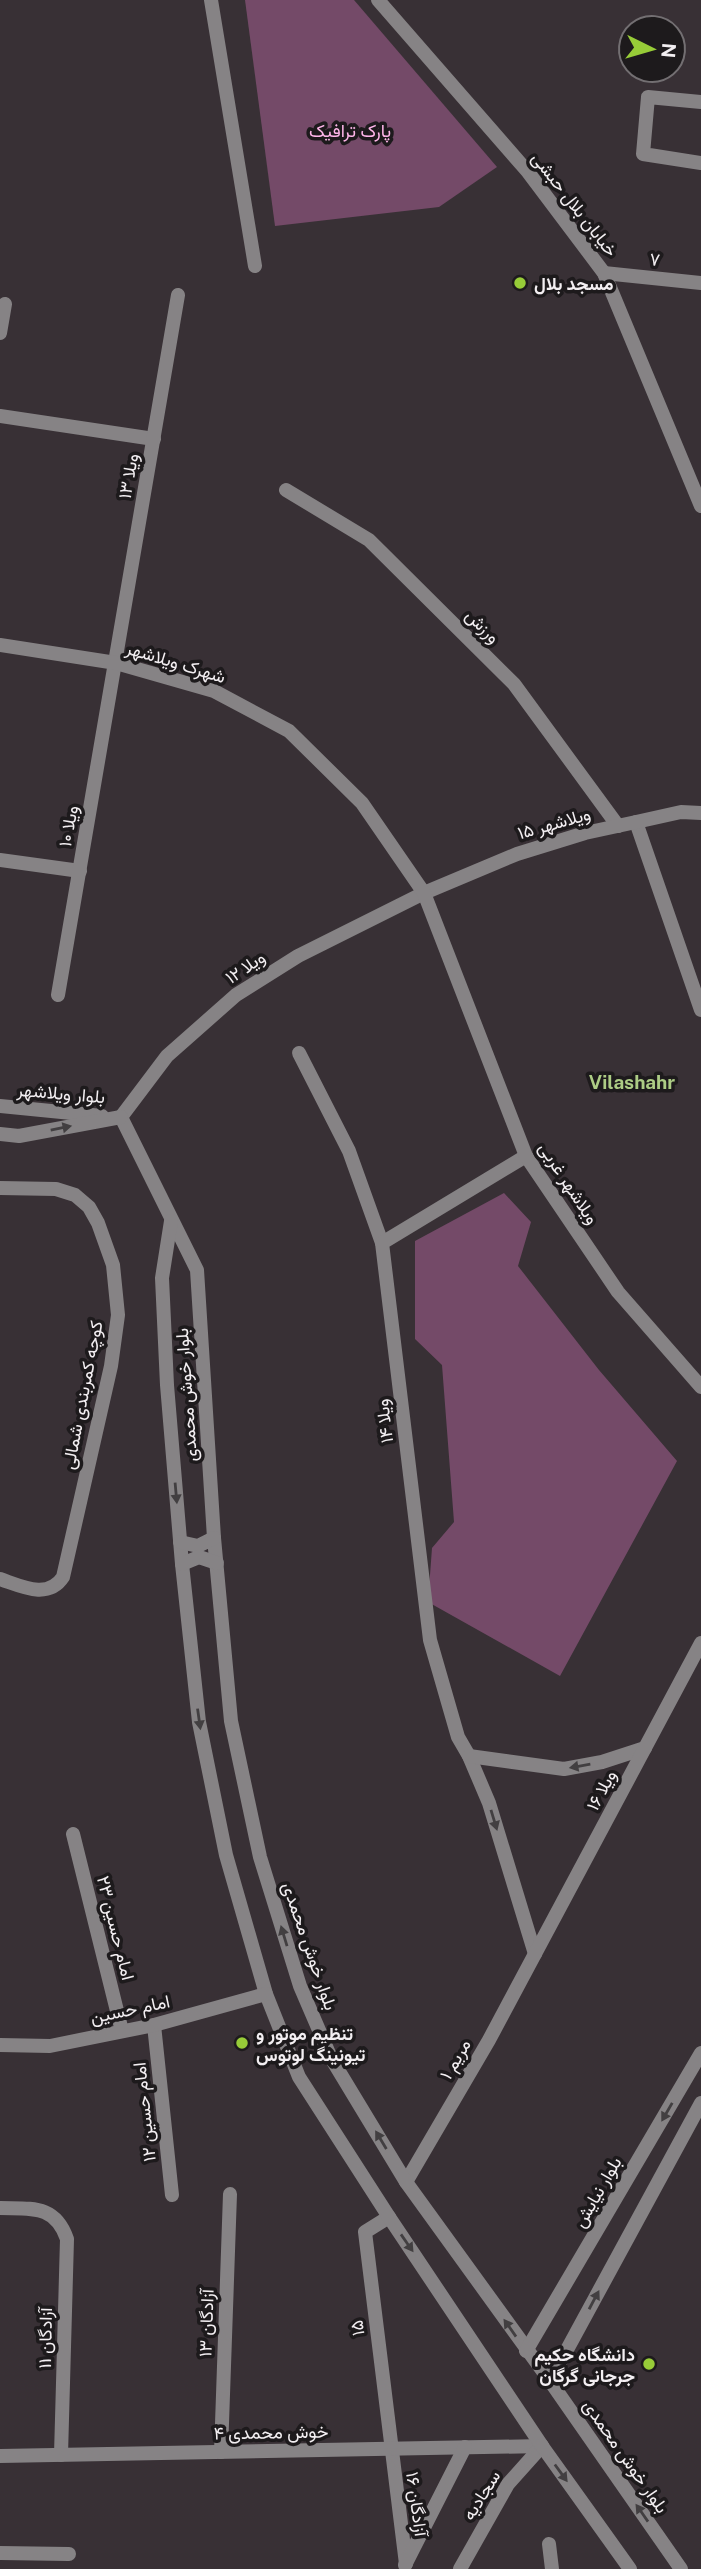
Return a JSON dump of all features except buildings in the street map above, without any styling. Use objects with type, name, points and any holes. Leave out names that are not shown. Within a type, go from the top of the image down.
[{"type":"street","points":[[211,0],[255,266]]},
{"type":"street","name":"خیابان بلال حبشی","points":[[378,0],[528,172],[604,273],[701,506]]},
{"type":"street","points":[[701,102],[648,97],[643,154],[701,163]]},
{"type":"street","name":"۷","points":[[604,273],[701,283]]},
{"type":"street","name":"۱۳ ویلا","points":[[116,663],[178,295]]},
{"type":"street","points":[[0,333],[5,304]]},
{"type":"street","points":[[0,416],[154,439]]},
{"type":"street","name":"ورزش","points":[[286,490],[369,540],[514,684],[618,826]]},
{"type":"street","name":"شهرک ویلاشهر","points":[[0,645],[116,663],[214,691],[289,731],[362,803],[424,893]]},
{"type":"street","name":"۱۰ ویلا","points":[[58,995],[116,663]]},
{"type":"street","name":"ویلاشهر ۱۵","points":[[424,893],[517,854],[618,826],[681,812],[701,813]]},
{"type":"street","points":[[636,822],[701,1010]]},
{"type":"street","points":[[0,860],[80,870]]},
{"type":"street","name":"ویلا ۱۲","points":[[121,1117],[167,1056],[236,995],[298,956],[424,893]]},
{"type":"street","name":"ویلاشهر غربی","points":[[424,893],[526,1156],[618,1292],[701,1387]]},
{"type":"street","name":"۱۴ ویلا","points":[[299,1053],[349,1151],[382,1243],[430,1640],[458,1737],[489,1803],[534,1954]]},
{"type":"street","name":"بلوار ویلاشهر","points":[[0,1106],[121,1117]]},
{"type":"street","points":[[121,1117],[171,1222]]},
{"type":"street","name":"بلوار ویلاشهر","points":[[0,1134],[19,1136],[121,1117]]},
{"type":"street","points":[[382,1243],[526,1156]]},
{"type":"street","name":"کوچه کمربندی شمالی","points":[[0,1188],[56,1189],[75,1195],[89,1207],[98,1223],[113,1265],[118,1315],[111,1366],[63,1577],[58,1584],[47,1590],[36,1590],[0,1579]]},
{"type":"street","name":"بلوار خوش محمدی","points":[[171,1222],[197,1270],[214,1538],[231,1721],[260,1857],[300,1986],[331,2058],[406,2182],[550,2381],[681,2569]]},
{"type":"street","name":"بلوار خوش محمدی","points":[[171,1222],[162,1279],[167,1385],[199,1722],[226,1855],[266,1994],[299,2077],[542,2446],[630,2569]]},
{"type":"street","points":[[180,1542],[198,1546],[214,1538]]},
{"type":"street","points":[[182,1564],[199,1557],[217,1563]]},
{"type":"street","name":"۱۶ ویلا","points":[[534,1954],[701,1643]]},
{"type":"street","points":[[469,1756],[564,1769],[602,1762],[645,1748]]},
{"type":"street","name":"امام حسین ۲۳","points":[[73,1834],[122,2031]]},
{"type":"street","name":"۱ مریم","points":[[406,2182],[489,2040],[534,1954]]},
{"type":"street","name":"امام حسین","points":[[0,2045],[50,2046],[154,2025],[266,1994]]},
{"type":"street","name":"امام حسین ۱۲","points":[[154,2025],[172,2195]]},
{"type":"street","name":"بلوار نیایش","points":[[526,2351],[699,2061]]},
{"type":"street","points":[[550,2381],[701,2103]]},
{"type":"street","name":"آزادگان ۱۳","points":[[221,2452],[230,2194]]},
{"type":"street","name":"آزادگان ۱۱","points":[[0,2208],[40,2210],[50,2214],[60,2223],[67,2239],[61,2455]]},
{"type":"street","name":"۱۵","points":[[389,2217],[365,2232],[390,2449]]},
{"type":"street","name":"خوش محمدی ۴","points":[[0,2456],[542,2446]]},
{"type":"street","name":"سجادیه","points":[[460,2569],[508,2484],[542,2446]]},
{"type":"street","name":"سجادیه","points":[[404,2566],[464,2448]]},
{"type":"street","name":"آزادگان ۱۶","points":[[390,2449],[404,2566]]},
{"type":"street","points":[[549,2544],[552,2569]]},
{"type":"street","points":[[0,2553],[69,2554]]},
{"type":"green space","name":"پارک ترافیک","points":[[245,0],[354,0],[497,167],[439,207],[275,226]]},
{"type":"green space","points":[[504,1193],[531,1222],[518,1266],[599,1370],[677,1461],[560,1676],[428,1602],[432,1548],[454,1522],[442,1365],[415,1339],[415,1241]]},
{"type":"place","name":"مسجد بلال","points":[[520,283]]},
{"type":"place","name":"تنظیم موتور و تیونینگ لوتوس","points":[[242,2043]]},
{"type":"place","name":"دانشگاه حکیم جرجانی گرگان","points":[[649,2364]]},
{"type":"district","name":"Vilashahr","points":[[632,1082]]}]
